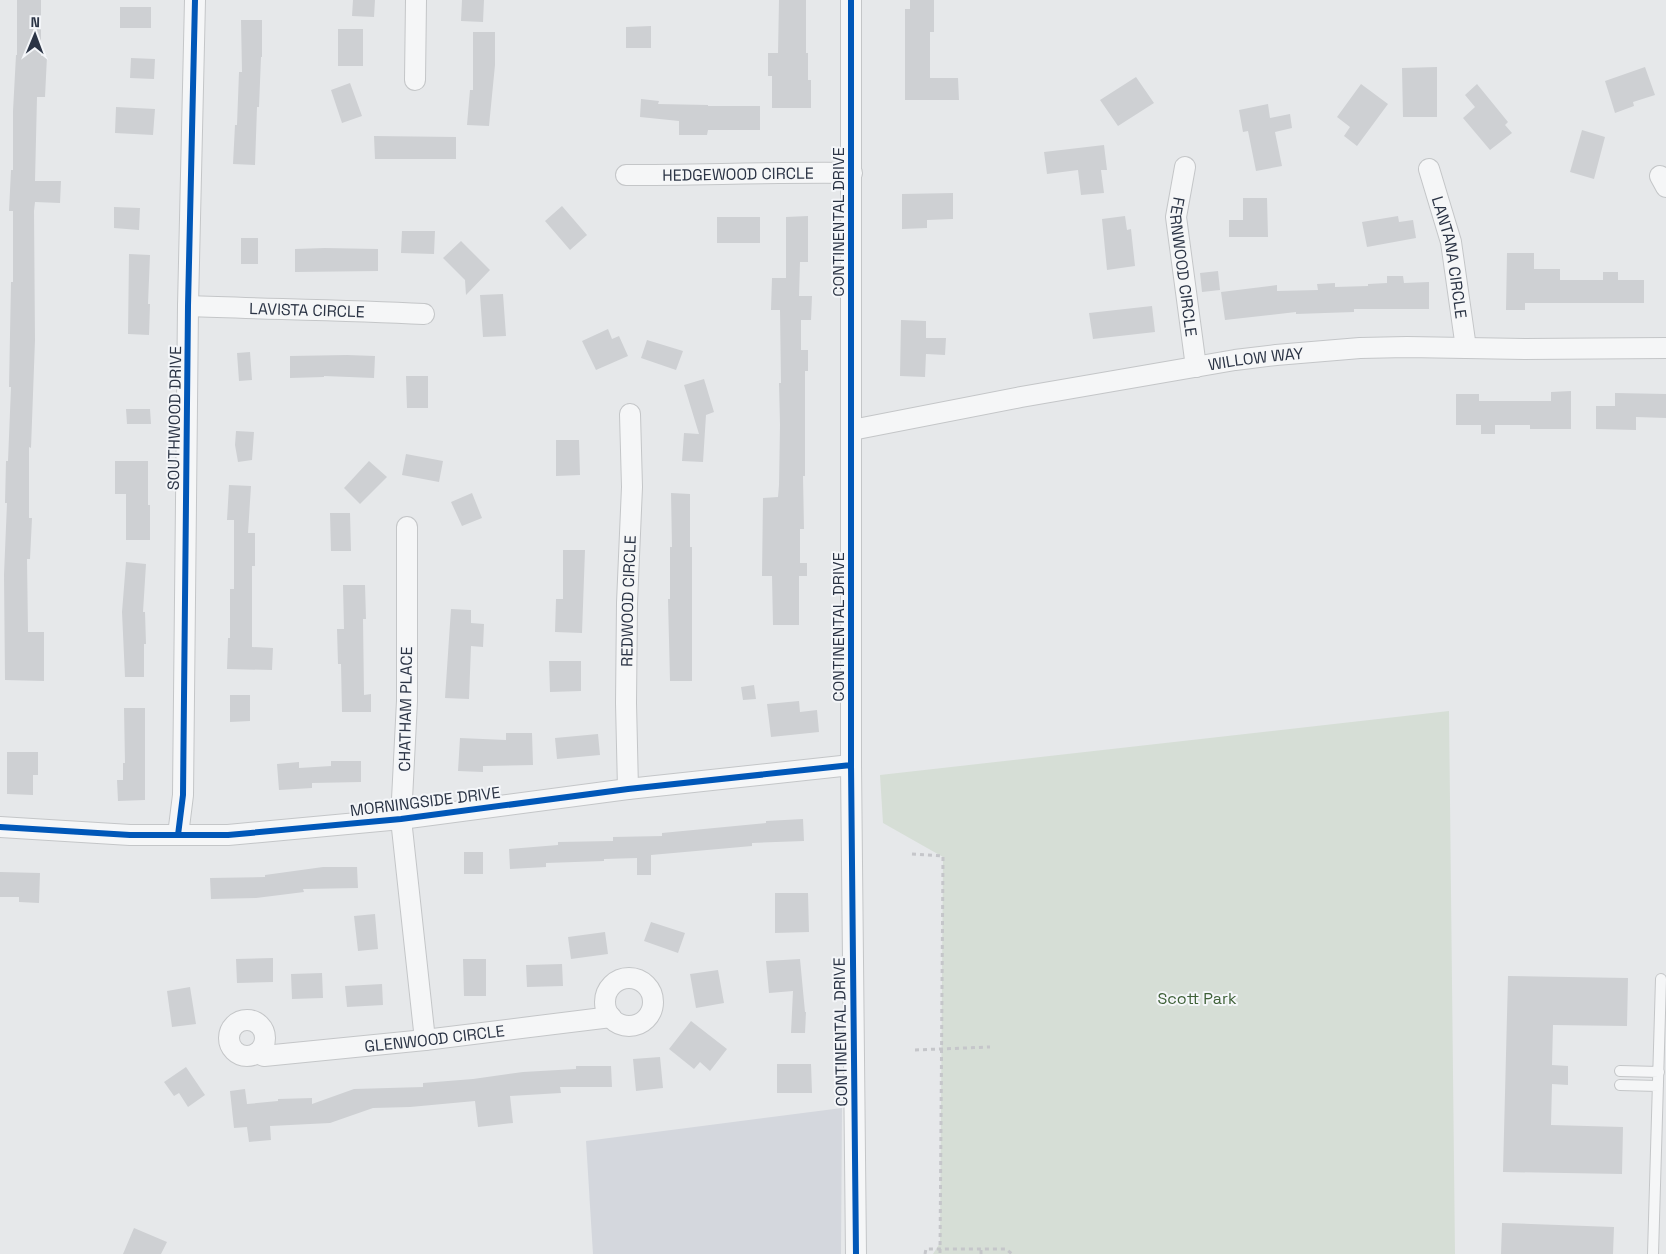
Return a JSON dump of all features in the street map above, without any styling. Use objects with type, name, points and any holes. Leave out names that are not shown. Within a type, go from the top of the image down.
[{"type":"street","name":"SOUTHWOOD DRIVE","points":[[178,835],[182,795],[188,306],[196,0]]},
{"type":"street","points":[[414,80],[416,0]]},
{"type":"street","name":"CONTINENTAL DRIVE","points":[[851,0],[852,765],[856,1254]]},
{"type":"street","name":"FERNWOOD CIRCLE","points":[[1185,167],[1176,217],[1196,367]]},
{"type":"street","name":"LANTANA CIRCLE","points":[[1430,169],[1451,242],[1466,348]]},
{"type":"street","name":"HEDGEWOOD CIRCLE","points":[[626,175],[727,175],[756,172],[852,173]]},
{"type":"street","name":"LAVISTA CIRCLE","points":[[188,306],[424,314]]},
{"type":"street","name":"WILLOW WAY","points":[[852,430],[1021,397],[1276,354],[1360,348],[1666,348]]},
{"type":"street","name":"REDWOOD CIRCLE","points":[[628,790],[626,703],[627,603],[632,487],[630,414]]},
{"type":"street","name":"CHATHAM PLACE","points":[[406,527],[406,701],[401,820],[425,1040]]},
{"type":"street","name":"MORNINGSIDE DRIVE","points":[[0,827],[130,835],[228,835],[401,820],[628,790],[852,765]]},
{"type":"street","name":"GLENWOOD CIRCLE","points":[[257,1053],[264,1056],[425,1040],[611,1017]]},
{"type":"lane","points":[[1653,1254],[1661,979]]},
{"type":"lane","points":[[1620,1072],[1658,1072]]},
{"type":"lane","points":[[1620,1084],[1658,1086]]},
{"type":"path","points":[[912,854],[942,856],[940,1254]]},
{"type":"path","points":[[916,1050],[990,1047]]},
{"type":"path","points":[[925,1254],[926,1249],[1006,1249],[1012,1254]]},
{"type":"path","points":[[981,1249],[981,1254]]},
{"type":"shaded area","points":[[842,1108],[841,1254],[593,1254],[586,1141]]},
{"type":"green space","name":"Scott Park","points":[[1449,711],[1455,1254],[933,1254],[940,1243],[943,857],[883,823],[880,775]]},
{"type":"building","points":[[17,0],[41,0],[41,56],[47,56],[45,97],[37,97],[35,181],[61,181],[60,203],[35,202],[34,211],[35,340],[31,448],[29,447],[29,518],[32,518],[30,559],[27,559],[28,632],[44,632],[44,681],[5,680],[4,575],[7,503],[5,503],[11,387],[9,387],[11,282],[13,282],[13,211],[9,211],[11,170],[13,170]]},
{"type":"building","points":[[353,0],[375,0],[374,17],[352,16]]},
{"type":"building","points":[[462,0],[484,0],[483,22],[461,21]]},
{"type":"building","points":[[779,0],[806,0],[806,53],[808,53],[808,80],[811,80],[811,108],[772,108],[772,76],[768,76],[768,53],[778,53]]},
{"type":"building","points":[[910,0],[934,0],[934,32],[930,32],[930,78],[958,78],[959,100],[905,100],[905,9],[910,9]]},
{"type":"building","points":[[120,7],[151,7],[151,28],[120,28]]},
{"type":"building","points":[[241,20],[262,20],[262,57],[259,107],[257,107],[255,165],[233,164],[239,72],[242,72]]},
{"type":"building","points":[[651,26],[651,48],[626,48],[626,27]]},
{"type":"building","points":[[338,29],[363,29],[363,66],[338,66]]},
{"type":"building","points":[[473,32],[495,32],[495,65],[489,126],[467,125],[470,90],[473,90]]},
{"type":"building","points":[[131,58],[155,59],[154,79],[130,78]]},
{"type":"building","points":[[1437,67],[1437,117],[1403,117],[1402,68]]},
{"type":"building","points":[[1645,67],[1655,95],[1633,102],[1634,106],[1615,113],[1605,81]]},
{"type":"building","points":[[1136,77],[1154,103],[1118,126],[1100,100]]},
{"type":"building","points":[[350,83],[362,116],[342,123],[331,90]]},
{"type":"building","points":[[1361,84],[1388,104],[1357,146],[1344,136],[1350,127],[1337,117]]},
{"type":"building","points":[[1477,84],[1508,122],[1505,125],[1512,133],[1490,150],[1463,118],[1475,107],[1465,95]]},
{"type":"building","points":[[641,99],[659,101],[658,104],[760,106],[760,130],[708,130],[707,135],[679,135],[679,121],[640,117]]},
{"type":"building","points":[[1268,104],[1270,118],[1290,114],[1292,128],[1275,132],[1282,166],[1256,171],[1248,131],[1243,132],[1239,110]]},
{"type":"building","points":[[116,107],[155,109],[153,135],[115,133]]},
{"type":"building","points":[[1582,130],[1605,137],[1594,179],[1570,172]]},
{"type":"building","points":[[374,136],[456,137],[456,159],[375,159]]},
{"type":"building","points":[[1104,145],[1107,170],[1101,170],[1104,193],[1081,195],[1078,170],[1047,174],[1044,152]]},
{"type":"building","points":[[953,193],[953,219],[927,220],[927,228],[902,229],[902,194]]},
{"type":"building","points":[[1243,198],[1267,198],[1268,237],[1229,237],[1229,220],[1243,220]]},
{"type":"building","points":[[562,206],[587,235],[570,250],[545,221]]},
{"type":"building","points":[[114,207],[140,208],[139,230],[114,228]]},
{"type":"building","points":[[808,216],[808,262],[800,262],[799,296],[812,296],[811,320],[801,320],[801,350],[808,350],[808,371],[805,371],[804,529],[800,529],[800,563],[807,563],[807,576],[799,576],[799,625],[773,625],[772,576],[762,576],[763,498],[778,497],[779,485],[780,310],[771,310],[772,278],[786,278],[786,217]]},
{"type":"building","points":[[1125,216],[1127,230],[1131,229],[1135,266],[1107,270],[1102,219]]},
{"type":"building","points":[[1398,216],[1399,222],[1413,220],[1416,238],[1367,247],[1362,222]]},
{"type":"building","points":[[717,217],[760,217],[760,243],[717,243]]},
{"type":"building","points":[[402,231],[435,231],[434,254],[401,253]]},
{"type":"building","points":[[241,238],[258,238],[258,264],[241,264]]},
{"type":"building","points":[[461,241],[490,270],[466,295],[465,280],[443,258]]},
{"type":"building","points":[[295,249],[378,249],[378,271],[295,272]]},
{"type":"building","points":[[1507,253],[1534,253],[1534,269],[1560,269],[1560,280],[1603,280],[1603,272],[1618,272],[1618,280],[1644,280],[1644,303],[1525,303],[1525,310],[1506,310]]},
{"type":"building","points":[[129,254],[150,255],[149,335],[128,334]]},
{"type":"building","points":[[1218,271],[1220,290],[1202,292],[1200,273]]},
{"type":"building","points":[[1387,276],[1403,276],[1404,283],[1429,282],[1429,309],[1354,309],[1354,312],[1296,314],[1296,312],[1225,320],[1221,292],[1277,285],[1277,291],[1318,290],[1317,284],[1335,283],[1335,287],[1368,286],[1368,284],[1387,283]]},
{"type":"building","points":[[503,294],[506,336],[483,337],[480,295]]},
{"type":"building","points":[[1152,306],[1155,332],[1093,339],[1089,313]]},
{"type":"building","points":[[901,320],[926,321],[926,338],[946,338],[945,355],[926,354],[925,377],[900,376]]},
{"type":"building","points":[[608,329],[612,339],[619,336],[628,356],[596,370],[582,341]]},
{"type":"building","points":[[647,340],[683,351],[676,370],[641,358]]},
{"type":"building","points":[[250,352],[252,380],[239,381],[237,353]]},
{"type":"building","points":[[290,356],[375,356],[374,378],[324,376],[290,378]]},
{"type":"building","points":[[406,376],[428,376],[428,408],[407,408]]},
{"type":"building","points":[[704,379],[714,412],[706,415],[703,462],[682,461],[684,433],[699,434],[684,385]]},
{"type":"building","points":[[1571,391],[1571,429],[1530,429],[1530,425],[1495,425],[1495,434],[1481,434],[1481,425],[1456,425],[1456,394],[1479,394],[1479,401],[1551,401],[1551,392]]},
{"type":"building","points":[[1615,393],[1666,394],[1666,418],[1636,417],[1636,430],[1596,429],[1596,406],[1615,406]]},
{"type":"building","points":[[126,409],[150,409],[151,424],[127,424]]},
{"type":"building","points":[[236,431],[254,432],[252,460],[238,462],[235,445]]},
{"type":"building","points":[[556,440],[579,440],[580,475],[556,476]]},
{"type":"building","points":[[406,454],[443,461],[439,482],[402,475]]},
{"type":"building","points":[[115,461],[148,461],[150,540],[126,540],[126,494],[115,494]]},
{"type":"building","points":[[369,461],[387,477],[360,504],[344,488]]},
{"type":"building","points":[[229,485],[251,486],[248,533],[255,533],[255,566],[252,566],[252,647],[273,648],[272,670],[227,669],[228,638],[230,638],[230,589],[234,589],[234,520],[227,520]]},
{"type":"building","points":[[472,493],[482,518],[462,526],[451,502]]},
{"type":"building","points":[[671,493],[690,494],[692,681],[670,681],[668,599],[670,599],[670,547],[672,547]]},
{"type":"building","points":[[330,513],[350,513],[351,551],[331,551]]},
{"type":"building","points":[[563,550],[585,550],[582,633],[555,632],[556,599],[563,599]]},
{"type":"building","points":[[126,562],[146,564],[143,612],[145,612],[146,644],[144,644],[144,677],[125,677],[122,612]]},
{"type":"building","points":[[343,585],[365,585],[366,619],[363,619],[364,695],[371,694],[371,712],[342,712],[341,664],[338,664],[337,629],[344,629]]},
{"type":"building","points":[[451,609],[471,610],[471,623],[484,624],[483,647],[471,646],[469,699],[445,698]]},
{"type":"building","points":[[549,661],[581,661],[581,691],[550,692]]},
{"type":"building","points":[[754,685],[756,699],[743,700],[741,687]]},
{"type":"building","points":[[230,695],[250,695],[250,721],[230,722]]},
{"type":"building","points":[[799,701],[800,712],[817,710],[819,732],[771,737],[767,704]]},
{"type":"building","points":[[124,708],[145,708],[145,800],[118,801],[117,780],[123,780],[123,763],[125,763]]},
{"type":"building","points":[[506,733],[532,733],[533,765],[483,766],[483,772],[458,771],[460,738],[506,740]]},
{"type":"building","points":[[598,734],[600,755],[557,759],[555,738]]},
{"type":"building","points":[[7,752],[38,752],[38,775],[33,775],[33,795],[7,794]]},
{"type":"building","points":[[331,761],[361,761],[361,782],[312,783],[312,788],[279,790],[277,764],[299,762],[299,768],[331,766]]},
{"type":"building","points":[[803,819],[804,841],[752,843],[752,846],[651,855],[651,875],[637,875],[637,858],[546,863],[546,867],[510,869],[509,849],[558,845],[558,842],[613,841],[613,837],[662,836],[662,833],[766,823],[766,821]]},
{"type":"building","points":[[464,852],[483,852],[483,874],[464,874]]},
{"type":"building","points":[[323,867],[357,867],[358,888],[303,889],[304,892],[256,898],[211,899],[210,878],[265,877],[265,875]]},
{"type":"building","points":[[0,872],[40,873],[39,903],[19,902],[19,897],[0,897]]},
{"type":"building","points":[[775,893],[808,893],[809,932],[775,933]]},
{"type":"building","points":[[375,914],[378,949],[358,951],[354,916]]},
{"type":"building","points":[[651,922],[685,933],[678,953],[644,941]]},
{"type":"building","points":[[605,932],[608,954],[571,959],[568,937]]},
{"type":"building","points":[[273,958],[273,982],[237,983],[236,959]]},
{"type":"building","points":[[463,959],[486,959],[486,996],[464,996]]},
{"type":"building","points":[[800,959],[806,1012],[805,1033],[791,1033],[793,991],[769,993],[766,961]]},
{"type":"building","points":[[562,964],[563,986],[527,987],[526,965]]},
{"type":"building","points":[[718,970],[724,1003],[696,1008],[690,974]]},
{"type":"building","points":[[322,973],[323,998],[292,999],[291,974]]},
{"type":"building","points":[[1508,976],[1628,978],[1627,1026],[1553,1025],[1552,1065],[1568,1066],[1568,1085],[1552,1084],[1551,1125],[1623,1127],[1622,1174],[1503,1172]]},
{"type":"building","points":[[382,984],[383,1005],[347,1007],[345,986]]},
{"type":"building","points":[[190,987],[196,1024],[172,1027],[167,991]]},
{"type":"building","points":[[691,1021],[727,1049],[710,1071],[700,1062],[694,1069],[669,1049]]},
{"type":"building","points":[[660,1057],[663,1088],[636,1091],[633,1059]]},
{"type":"building","points":[[777,1064],[811,1064],[812,1093],[777,1093]]},
{"type":"building","points":[[576,1066],[611,1066],[612,1087],[560,1087],[561,1093],[510,1096],[513,1123],[478,1127],[475,1101],[410,1107],[373,1108],[330,1123],[270,1126],[271,1140],[249,1142],[247,1127],[234,1128],[230,1091],[245,1089],[247,1104],[278,1101],[278,1099],[312,1098],[312,1104],[354,1089],[423,1087],[423,1083],[523,1072],[576,1069]]},
{"type":"building","points":[[186,1067],[205,1095],[188,1107],[179,1093],[174,1096],[164,1082]]},
{"type":"building","points":[[1502,1223],[1614,1227],[1613,1254],[1501,1254]]},
{"type":"building","points":[[134,1228],[167,1242],[161,1254],[123,1254]]},
{"type":"cycle path","points":[[178,835],[183,795],[188,306],[195,0]]},
{"type":"cycle path","points":[[851,0],[851,765],[856,1254]]},
{"type":"cycle path","points":[[0,827],[130,835],[228,835],[401,819],[628,789],[851,765]]}]
